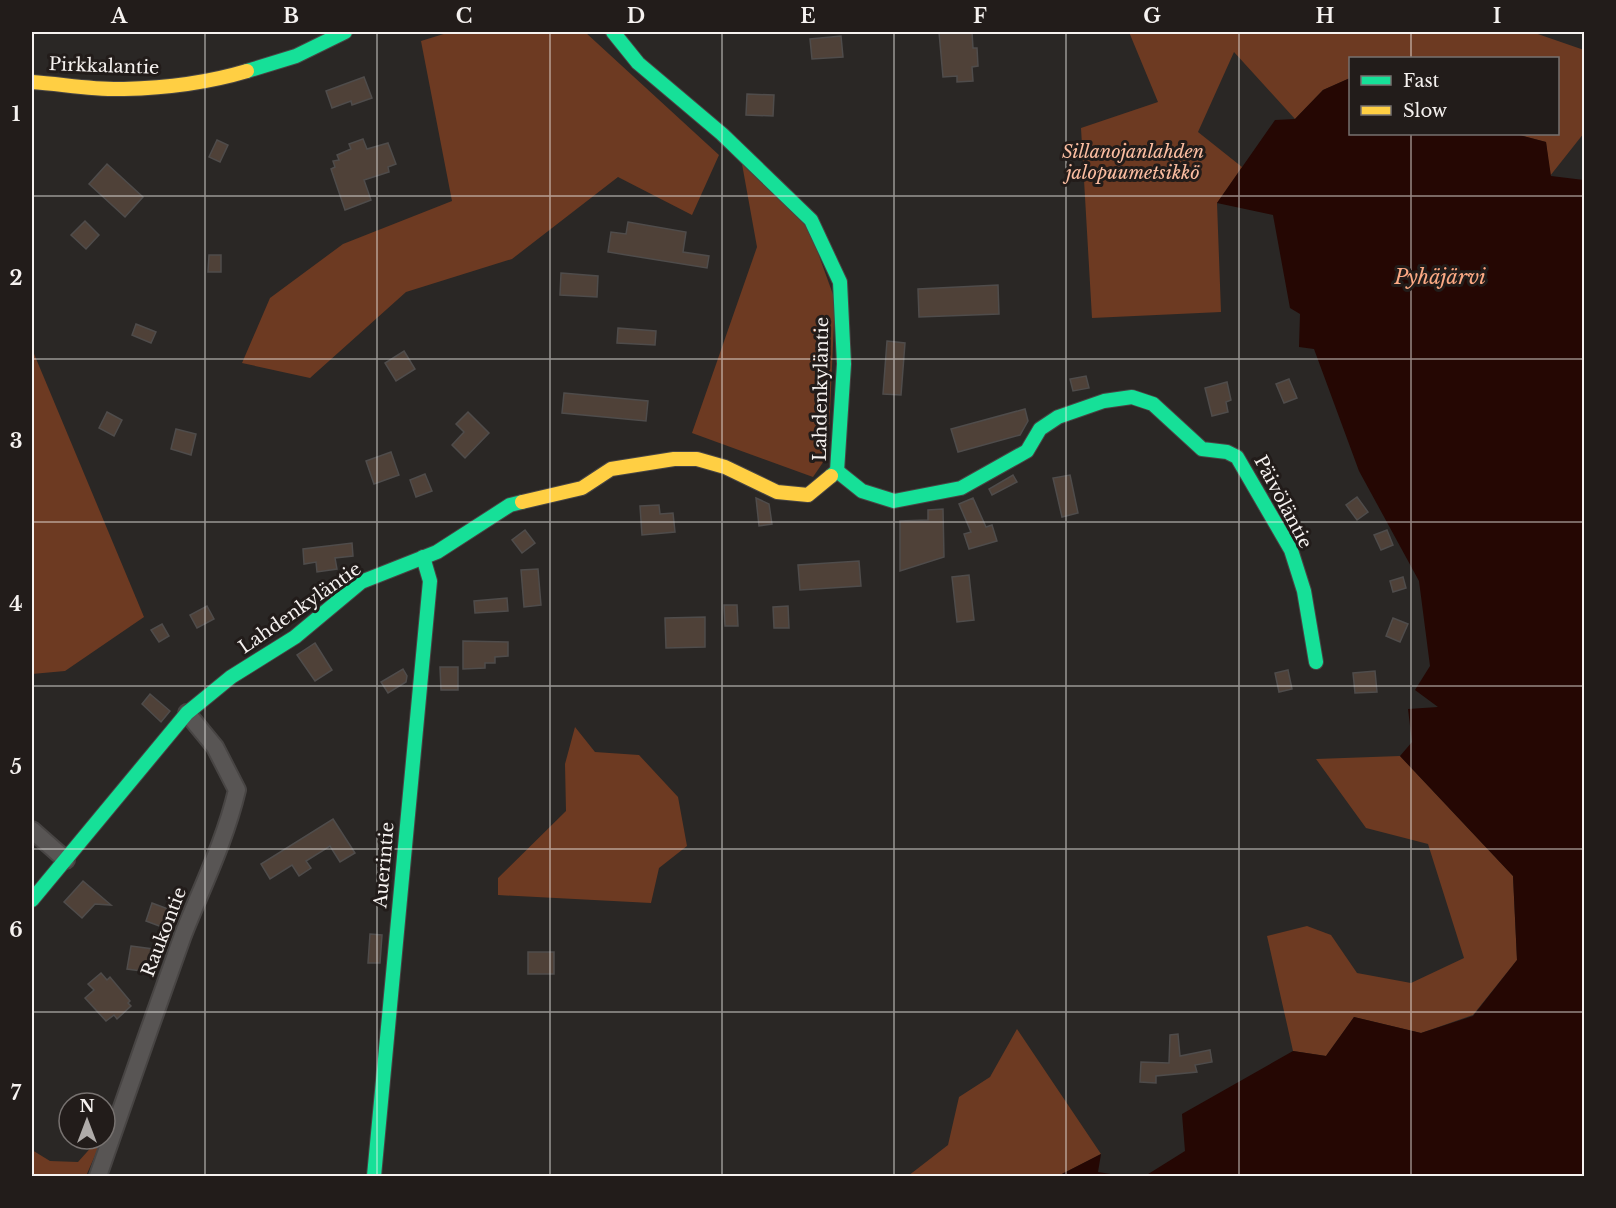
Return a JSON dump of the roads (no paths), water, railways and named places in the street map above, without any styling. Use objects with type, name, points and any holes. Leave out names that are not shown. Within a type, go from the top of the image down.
[{"type":"street","name":"Pirkkalantie","points":[[32,82],[122,89],[217,80],[296,56],[345,32]]},
{"type":"street","name":"Lahdenkyläntie","points":[[32,900],[187,713],[231,677],[295,637],[361,582],[437,552],[510,505],[582,488],[611,469],[674,459],[696,459],[725,466],[777,492],[808,495],[837,471],[844,364],[840,282],[811,220],[722,134],[638,63],[613,32]]},
{"type":"street","name":"Päivöläntie","points":[[837,471],[862,491],[894,501],[961,488],[1027,451],[1040,429],[1058,417],[1104,401],[1132,397],[1153,404],[1202,449],[1227,452],[1238,457],[1291,550],[1304,591],[1316,662]]},
{"type":"street","name":"Auerintie","points":[[374,1176],[430,581],[423,557]]},
{"type":"street","name":"Raukontie","points":[[98,1176],[158,1002],[224,835],[237,790],[215,747],[187,713]]},
{"type":"street","points":[[32,830],[66,860]]},
{"type":"water","name":"Pyhäjärvi","points":[[1349,78],[1349,135],[1519,135],[1546,142],[1551,176],[1584,180],[1584,1176],[1145,1176],[1185,1151],[1182,1114],[1293,1051],[1326,1056],[1354,1017],[1421,1033],[1473,1016],[1517,960],[1513,876],[1400,756],[1412,742],[1408,709],[1438,707],[1415,690],[1430,666],[1419,581],[1359,471],[1314,349],[1299,347],[1300,314],[1290,308],[1273,215],[1217,203],[1275,120],[1295,119],[1323,90]]},
{"type":"water","points":[[1101,1154],[1098,1172],[1123,1176],[1058,1176]]},
{"type":"park label","name":"Sillanojanlahden jalopuumetsikkö","points":[[1133,162]]}]
